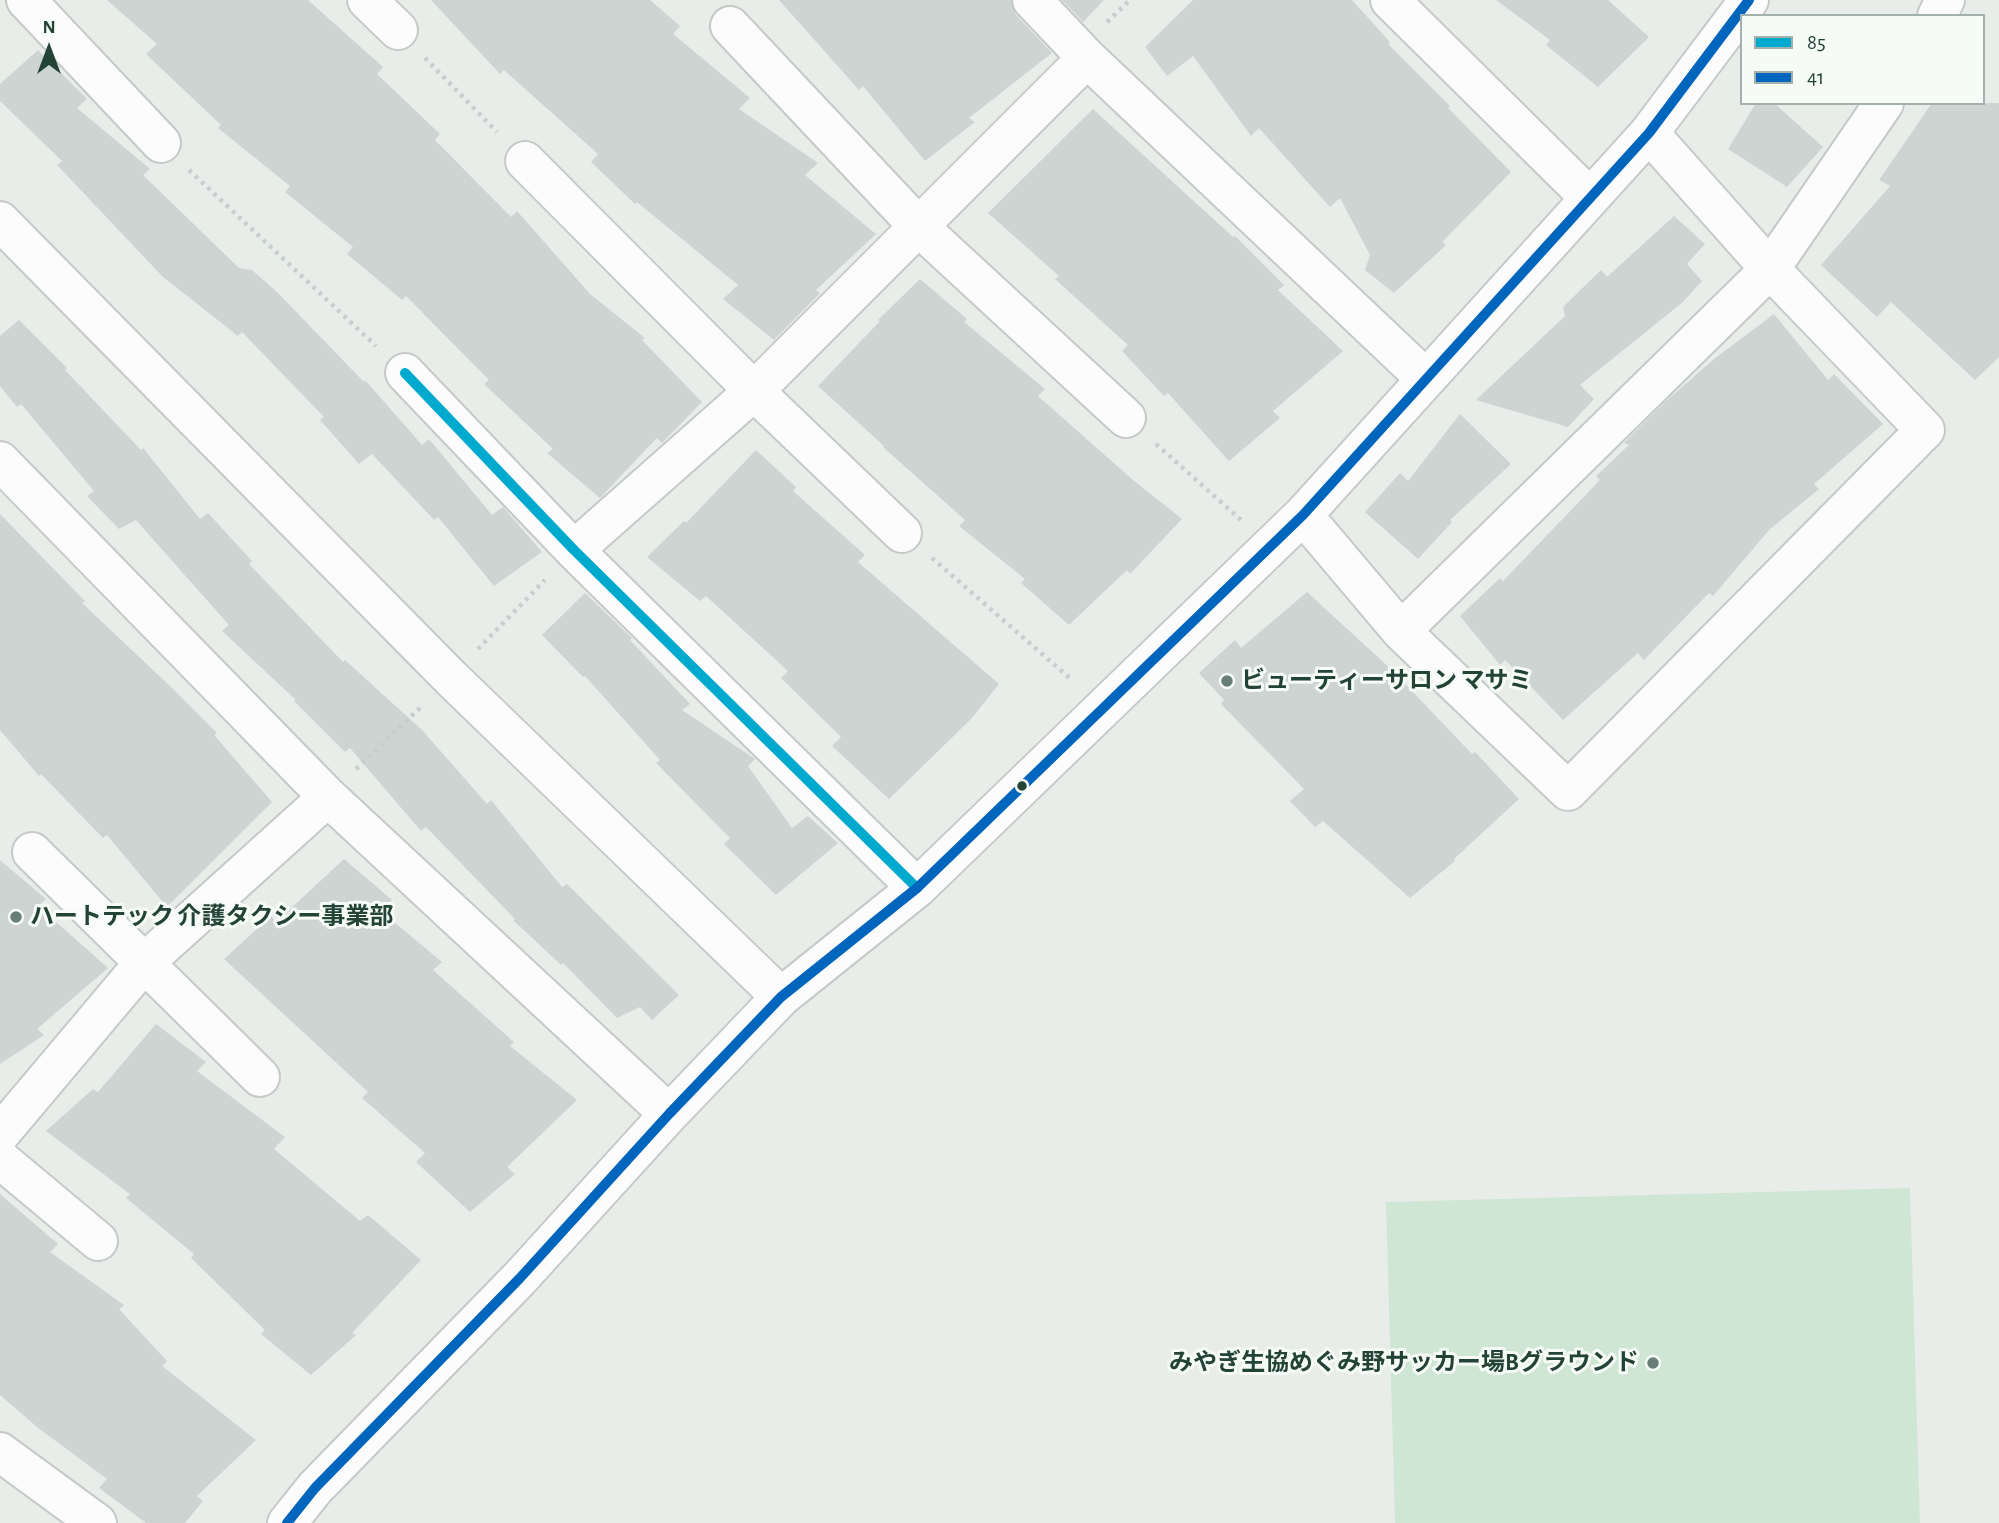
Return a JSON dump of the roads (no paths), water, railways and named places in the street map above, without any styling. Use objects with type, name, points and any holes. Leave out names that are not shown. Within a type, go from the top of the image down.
[{"type":"street","points":[[27,0],[161,142]]},
{"type":"street","points":[[368,0],[398,30]]},
{"type":"street","points":[[1032,0],[1087,58],[1426,379]]},
{"type":"street","points":[[1390,0],[1590,198]]},
{"type":"street","points":[[287,1523],[314,1488],[520,1278],[669,1114],[781,997],[917,888],[1303,515],[1649,133],[1749,0]]},
{"type":"street","points":[[730,26],[919,227],[1126,418]]},
{"type":"street","points":[[574,550],[754,391],[1087,58]]},
{"type":"street","points":[[1401,631],[1770,269],[1883,105]]},
{"type":"street","points":[[1303,515],[1401,631],[1568,791],[1925,430],[1770,269],[1649,133]]},
{"type":"street","points":[[525,161],[754,391],[902,533]]},
{"type":"street","points":[[0,221],[451,678],[781,997]]},
{"type":"street","points":[[405,373],[574,550],[917,888]]},
{"type":"street","points":[[0,461],[328,797],[669,1114]]},
{"type":"street","points":[[0,1134],[144,963],[328,797]]},
{"type":"street","points":[[32,852],[260,1077]]},
{"type":"street","points":[[0,1159],[98,1241]]},
{"type":"street","points":[[0,1452],[97,1523]]},
{"type":"place","name":"ビューティーサロン マサミ","points":[[1227,681]]},
{"type":"place","name":"ハートテック 介護タクシー事業部","points":[[16,917]]},
{"type":"place","name":"みやぎ生協めぐみ野サッカー場Bグラウンド","points":[[1653,1363]]}]
